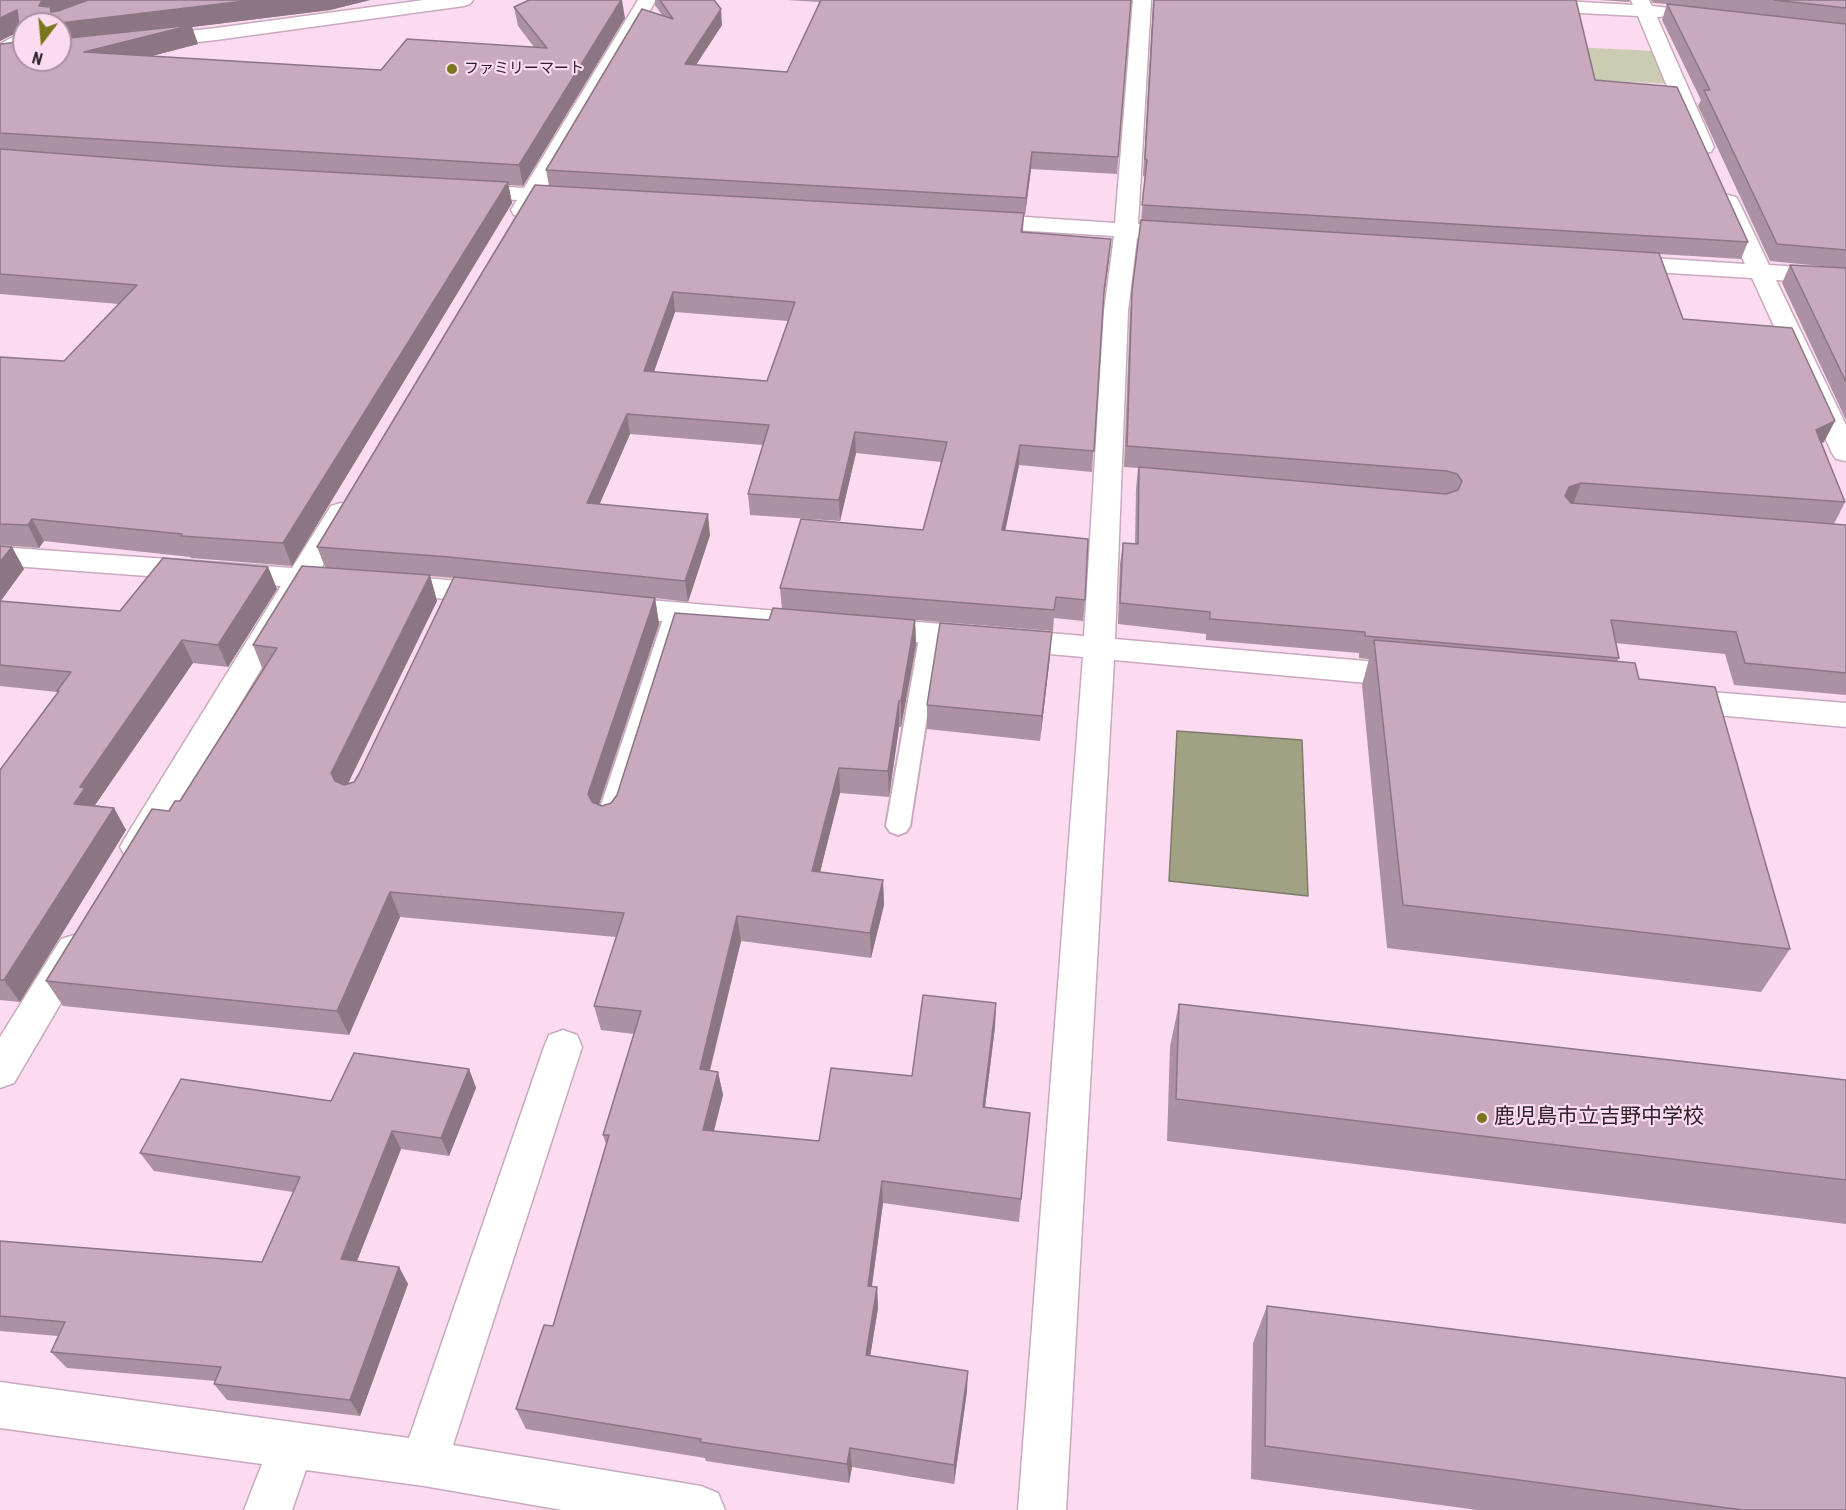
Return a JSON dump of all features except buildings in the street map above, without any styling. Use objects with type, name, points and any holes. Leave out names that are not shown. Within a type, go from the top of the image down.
[{"type":"street","points":[[72,50],[216,34],[464,0]]},
{"type":"street","points":[[507,235],[647,0]]},
{"type":"street","points":[[1042,1510],[1098,648],[1120,477],[1116,311],[1126,230],[1142,0]]},
{"type":"street","points":[[1448,0],[1642,5],[1680,14]]},
{"type":"street","points":[[1642,5],[1715,174],[1846,453]]},
{"type":"street","points":[[438,189],[591,198]]},
{"type":"street","points":[[959,220],[1208,236]]},
{"type":"street","points":[[1597,261],[1846,278]]},
{"type":"street","points":[[123,870],[356,488]]},
{"type":"street","points":[[0,556],[301,579],[450,600],[524,597]]},
{"type":"street","points":[[582,603],[1443,679]]},
{"type":"street","points":[[1644,697],[1846,715]]},
{"type":"street","points":[[0,1071],[86,931]]},
{"type":"street","points":[[424,1463],[562,1047]]},
{"type":"street","points":[[0,1405],[424,1463],[701,1510]]},
{"type":"street","points":[[268,1510],[292,1446]]},
{"type":"lane","points":[[608,820],[675,613]]},
{"type":"lane","points":[[898,826],[930,633]]},
{"type":"shaded area","points":[[1410,39],[1655,51],[1670,84],[1416,70]]},
{"type":"shaded area","points":[[1177,731],[1302,740],[1308,896],[1169,881]]},
{"type":"place","name":"ファミリーマート","points":[[452,69]]},
{"type":"place","name":"鹿児島市立吉野中学校","points":[[1482,1118]]}]
